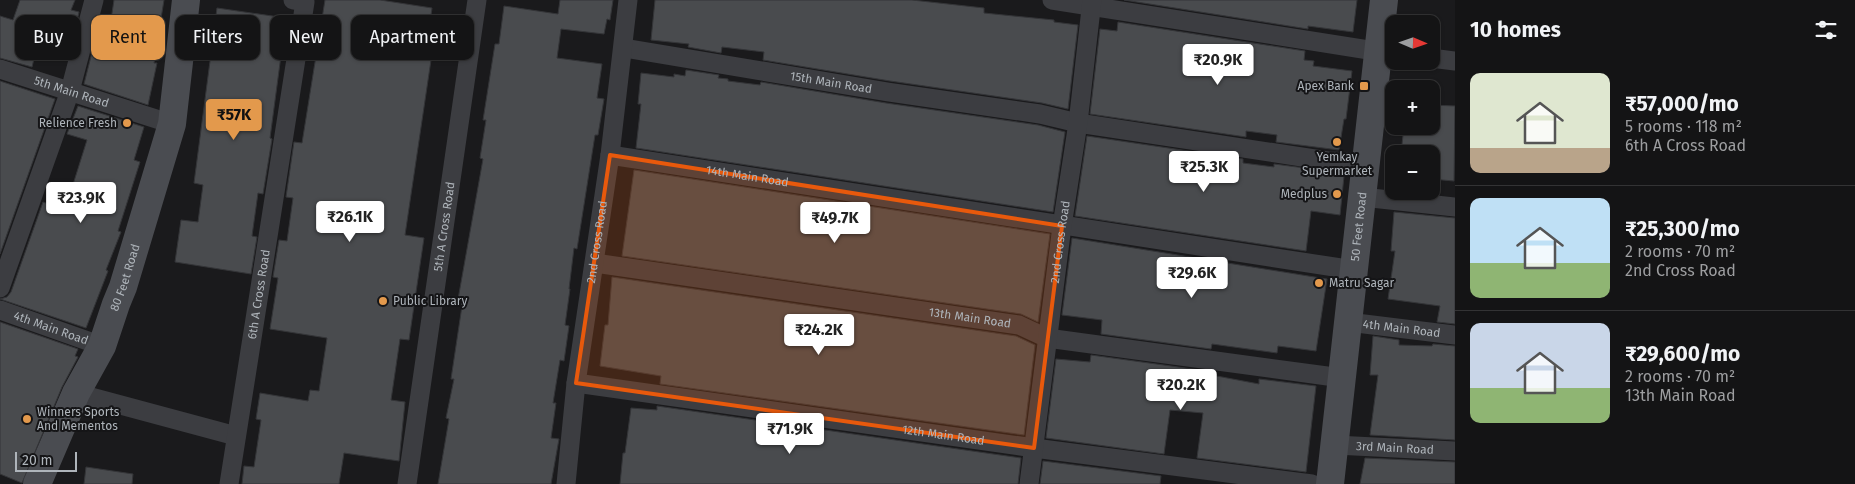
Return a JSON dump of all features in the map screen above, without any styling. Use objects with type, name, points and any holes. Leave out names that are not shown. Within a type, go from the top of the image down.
[{"type":"main road","name":"80 Feet Road","points":[[37,484],[76,393],[102,346],[123,287],[172,124],[186,0]]},
{"type":"main road","name":"50 Feet Road","points":[[1384,0],[1385,26]]},
{"type":"main road","name":"50 Feet Road","points":[[1330,484],[1366,162],[1385,58]]},
{"type":"street","points":[[0,288],[70,91],[94,0]]},
{"type":"street","name":"6th A Cross Road","points":[[236,436],[306,2],[293,0]]},
{"type":"street","name":"5th A Cross Road","points":[[406,484],[477,0]]},
{"type":"street","name":"2nd Cross Road","points":[[566,484],[576,383],[610,155],[624,48],[628,0]]},
{"type":"street","points":[[1052,0],[1092,3],[1385,53]]},
{"type":"street","name":"2nd Cross Road","points":[[1029,484],[1062,226],[1078,123],[1092,3]]},
{"type":"street","name":"15th Main Road","points":[[624,48],[888,92],[1040,114],[1078,123],[1328,161],[1366,162]]},
{"type":"street","points":[[1440,59],[1455,60]]},
{"type":"street","name":"5th Main Road","points":[[0,69],[172,124]]},
{"type":"street","name":"14th Main Road","points":[[610,155],[1354,270]]},
{"type":"street","points":[[1362,197],[1455,207]]},
{"type":"street","name":"13th Main Road","points":[[595,263],[1019,325],[1047,338],[1342,378]]},
{"type":"street","name":"4th Main Road","points":[[0,310],[102,346]]},
{"type":"street","name":"4th Main Road","points":[[1348,322],[1455,335]]},
{"type":"street","name":"12th Main Road","points":[[576,383],[1034,448],[1312,484]]},
{"type":"street","points":[[76,393],[236,436],[229,484]]},
{"type":"street","name":"3rd Main Road","points":[[1335,445],[1455,451]]},
{"type":"highlighted area","points":[[610,155],[1062,226],[1034,448],[576,383]]},
{"type":"building","points":[[20,0],[75,0],[71,10],[79,12],[78,15],[15,15],[15,60],[34,60],[32,67],[0,58],[0,16],[13,20]]},
{"type":"building","points":[[114,0],[164,0],[162,15],[112,15]]},
{"type":"building","points":[[325,0],[380,0],[432,8],[431,15],[351,15],[351,60],[431,60],[405,235],[424,238],[409,340],[400,339],[391,400],[405,402],[399,461],[344,453],[339,484],[242,484],[244,466],[254,467],[261,420],[256,419],[260,393],[308,401],[310,390],[319,391],[327,338],[270,329],[278,278],[273,277],[279,240],[287,241],[293,198],[286,197],[294,142],[302,143],[315,60],[341,60],[341,15],[323,15]]},
{"type":"building","points":[[560,0],[613,0],[610,20],[607,19],[604,34],[561,29],[557,58],[602,64],[597,98],[604,99],[598,135],[595,135],[577,249],[574,248],[565,325],[569,326],[564,361],[560,360],[553,403],[556,403],[551,438],[559,439],[551,484],[438,484],[449,419],[446,418],[454,379],[451,379],[462,306],[457,305],[483,159],[480,158],[486,120],[483,120],[495,44],[499,44],[504,6],[558,14]]},
{"type":"building","points":[[655,0],[912,0],[984,8],[984,13],[1054,20],[1054,22],[1078,25],[1068,109],[1042,103],[763,60],[764,52],[722,47],[721,53],[688,47],[689,44],[651,40]]},
{"type":"building","points":[[1124,0],[1357,0],[1353,32],[1308,26],[1308,29]]},
{"type":"building","points":[[217,8],[270,16],[270,60],[280,60],[270,138],[272,139],[263,194],[258,193],[252,236],[257,237],[251,274],[175,262],[181,220],[198,222],[203,185],[194,183],[210,60],[260,60],[260,15],[216,15]]},
{"type":"building","points":[[1118,22],[1305,51],[1304,60],[1314,61],[1313,66],[1352,71],[1346,119],[1344,119],[1339,150],[1276,142],[1277,135],[1246,131],[1246,137],[1090,114],[1100,29],[1117,31]]},
{"type":"building","points":[[91,56],[91,60],[155,60],[154,63],[157,63],[148,105],[84,84]]},
{"type":"building","points":[[686,70],[719,75],[718,78],[728,79],[728,81],[760,85],[761,82],[886,103],[1038,125],[1065,132],[1053,212],[636,148],[641,104],[638,104],[641,73],[674,77],[674,74],[685,76]]},
{"type":"building","points":[[0,81],[55,99],[0,254]]},
{"type":"building","points":[[1440,105],[1455,106],[1454,181],[1440,180],[1440,145],[1402,145],[1403,135],[1440,135]]},
{"type":"building","points":[[78,106],[144,127],[134,160],[140,162],[118,231],[121,232],[86,328],[0,299],[7,297],[11,292],[43,202],[65,210],[87,140],[67,134]]},
{"type":"building","points":[[1087,136],[1243,159],[1243,163],[1274,167],[1274,164],[1335,172],[1335,174],[1344,176],[1340,215],[1311,211],[1306,251],[1075,216]]},
{"type":"building","points":[[634,170],[1050,234],[1038,322],[1021,314],[622,256]]},
{"type":"building","points":[[1394,212],[1455,218],[1455,324],[1437,322],[1440,306],[1388,299],[1395,251],[1391,251]]},
{"type":"building","points":[[1072,238],[1327,279],[1316,351],[1278,346],[1277,353],[1212,344],[1211,349],[1101,334],[1102,320],[1062,315]]},
{"type":"building","points":[[612,277],[1016,336],[1035,345],[1024,435],[660,384],[661,376],[600,366],[605,325],[608,325]]},
{"type":"building","points":[[0,322],[78,349],[75,356],[78,357],[62,387],[22,483],[0,474]]},
{"type":"building","points":[[1373,336],[1399,340],[1399,345],[1432,346],[1433,344],[1455,346],[1455,440],[1370,435],[1378,375],[1370,375]]},
{"type":"building","points":[[1091,355],[1207,371],[1206,374],[1259,384],[1259,379],[1316,386],[1306,472],[1197,458],[1203,413],[1170,410],[1164,454],[1046,438],[1056,359],[1090,362]]},
{"type":"building","points":[[657,406],[1021,458],[1018,484],[620,484],[631,408],[657,410]]},
{"type":"building","points":[[1365,458],[1455,462],[1455,484],[1360,484]]},
{"type":"building","points":[[1043,461],[1161,476],[1160,484],[1040,484]]},
{"type":"building","points":[[86,467],[133,474],[132,484],[84,484]]},
{"type":"place","name":"Apex Bank","points":[[1364,86]]},
{"type":"place","name":"Relience Fresh","points":[[127,123]]},
{"type":"place","name":"Yemkay Supermarket","points":[[1337,142]]},
{"type":"place","name":"Medplus","points":[[1337,194]]},
{"type":"place","name":"Matru Sagar","points":[[1319,283]]},
{"type":"place","name":"Public Library","points":[[383,301]]},
{"type":"place","name":"Winners Sports And Mementos","points":[[27,419]]}]
